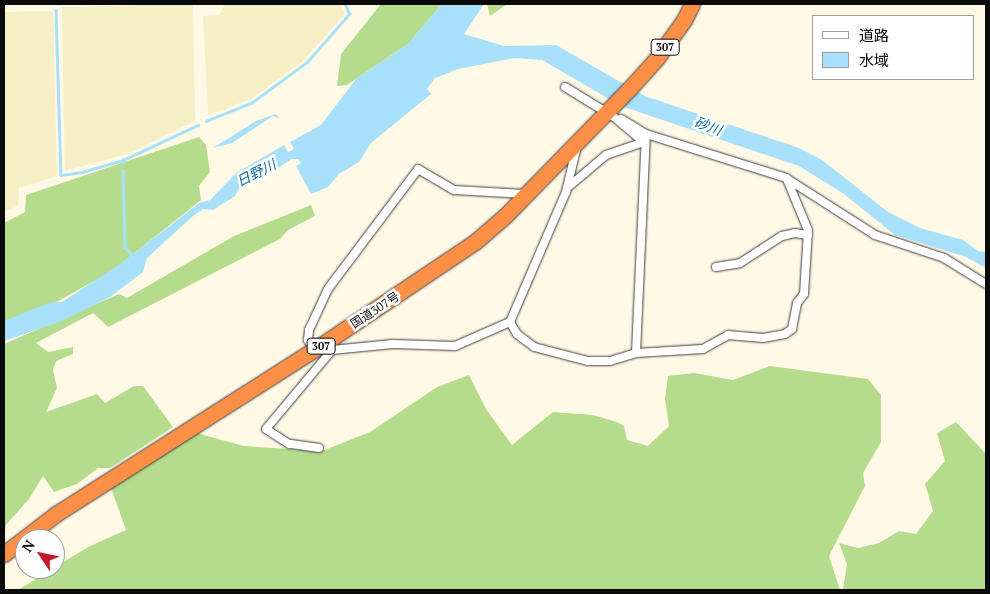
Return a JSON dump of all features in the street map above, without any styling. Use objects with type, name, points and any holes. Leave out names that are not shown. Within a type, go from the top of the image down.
[{"type":"highway","name":"国道307号","points":[[4,554],[56,514],[324,348],[475,242],[527,194],[611,111],[657,58],[684,20],[692,4]]},
{"type":"street","points":[[565,87],[611,111],[646,134],[786,178],[875,235],[944,258],[986,284]]},
{"type":"street","points":[[611,111],[644,142]]},
{"type":"street","points":[[636,353],[644,142],[646,134]]},
{"type":"street","points":[[527,194],[454,190],[418,169],[328,290],[309,330],[308,340],[324,348],[393,344],[455,346],[510,322],[567,188],[578,142]]},
{"type":"street","points":[[567,188],[606,155],[644,142]]},
{"type":"street","points":[[510,322],[517,334],[534,347],[559,355],[610,361],[636,353],[679,353],[703,349],[728,335],[762,338],[792,329],[797,303],[804,294],[808,235],[804,217],[786,178]]},
{"type":"street","points":[[716,267],[740,263],[782,236],[795,233],[808,235]]},
{"type":"street","points":[[319,448],[289,444],[266,429],[324,348]]},
{"type":"shaded area","points":[[190,4],[193,6],[195,121],[127,154],[65,171],[62,7]]},
{"type":"shaded area","points":[[225,4],[340,4],[345,14],[302,62],[251,99],[208,115],[203,16],[219,15]]},
{"type":"shaded area","points":[[53,11],[57,176],[19,188],[18,206],[4,212],[4,12]]},
{"type":"green space","points":[[381,4],[442,4],[408,44],[347,85],[337,86],[341,54]]},
{"type":"green space","points":[[487,4],[507,4],[490,16]]},
{"type":"green space","points":[[199,137],[206,145],[210,172],[199,186],[201,200],[112,271],[53,304],[4,324],[4,223],[25,212],[26,195]]},
{"type":"green space","points":[[311,205],[315,216],[288,230],[280,239],[108,327],[93,313],[36,343],[48,352],[73,347],[73,354],[56,361],[53,370],[57,388],[46,412],[97,394],[105,403],[134,386],[143,386],[173,427],[110,468],[98,468],[77,484],[54,492],[43,476],[29,499],[6,525],[4,535],[4,344],[119,294],[127,298],[234,236]]},
{"type":"green space","points":[[770,366],[868,379],[881,395],[881,442],[863,473],[865,486],[829,556],[840,590],[18,590],[36,579],[65,579],[65,561],[88,547],[126,530],[111,488],[193,432],[244,446],[322,451],[370,432],[437,387],[469,375],[486,409],[512,445],[553,412],[593,415],[617,422],[624,426],[627,440],[648,446],[669,426],[665,399],[668,376],[694,373],[733,380]]},
{"type":"green space","points":[[956,422],[986,454],[986,590],[843,590],[847,564],[839,543],[858,548],[879,543],[899,531],[916,534],[933,511],[925,484],[945,461],[937,433]]},
{"type":"water","points":[[442,4],[484,4],[464,34],[504,46],[556,45],[645,96],[799,148],[822,160],[888,212],[920,228],[963,240],[978,251],[986,252],[986,268],[966,257],[895,235],[844,194],[799,166],[621,106],[542,60],[514,58],[458,69],[435,78],[427,89],[431,94],[371,143],[359,162],[339,174],[328,187],[311,194],[296,166],[301,163],[298,159],[292,159],[264,177],[242,184],[235,196],[213,210],[203,209],[193,216],[147,258],[143,272],[110,297],[62,321],[4,341],[4,321],[51,302],[62,302],[123,262],[199,203],[210,200],[236,173],[284,145],[288,152],[294,149],[290,142],[321,125],[356,79],[408,44]]},
{"type":"water","points":[[276,114],[280,119],[273,116],[232,143],[213,148],[256,121]]},
{"type":"waterway","points":[[206,121],[251,103],[307,62],[349,14],[345,4]]},
{"type":"waterway","points":[[56,10],[61,175],[82,172],[123,160]]},
{"type":"waterway","points":[[123,163],[123,160],[198,125]]},
{"type":"waterway","points":[[123,170],[125,247],[134,257]]},
{"type":"water label","name":"砂川","points":[[708,126]]},
{"type":"water label","name":"日野川","points":[[256,173]]}]
